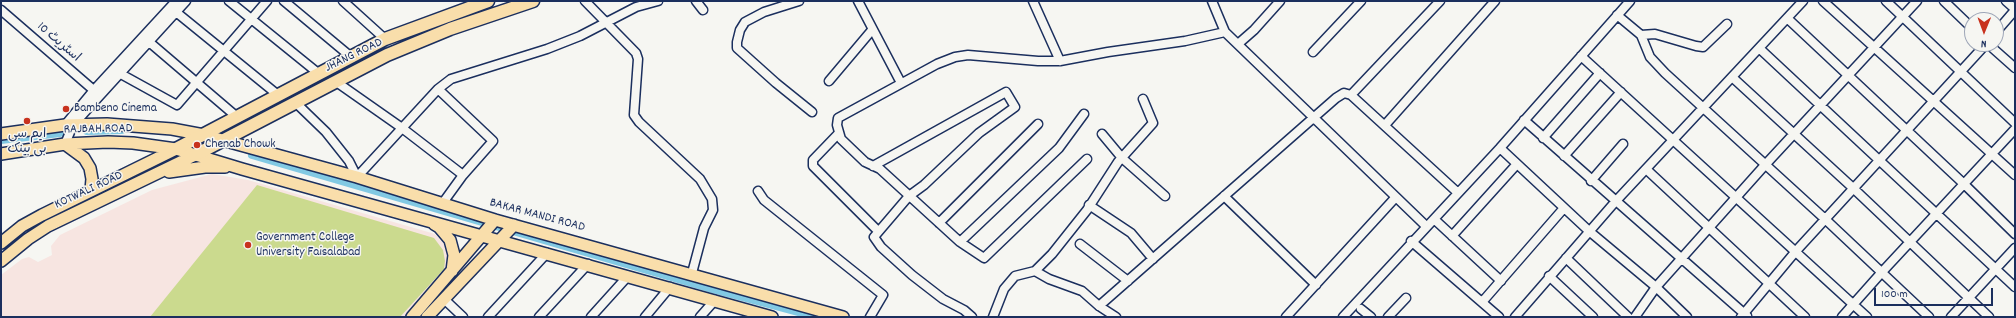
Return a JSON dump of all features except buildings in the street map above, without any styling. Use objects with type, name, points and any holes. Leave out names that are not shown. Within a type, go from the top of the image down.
[{"type":"highway","name":"JHANG ROAD","points":[[176,149],[350,56],[385,39],[488,1]]},
{"type":"highway","name":"JHANG ROAD","points":[[195,155],[334,81],[387,55],[436,35],[533,1]]},
{"type":"main road","name":"RAJBAH ROAD","points":[[1,134],[69,125],[107,124],[140,125],[204,135],[224,140]]},
{"type":"main road","name":"BAKAR MANDI ROAD","points":[[224,140],[357,177],[495,220],[692,273],[822,314],[843,317]]},
{"type":"main road","name":"RAJBAH ROAD","points":[[1,154],[65,144],[133,143],[176,149],[195,155]]},
{"type":"main road","points":[[65,144],[84,158],[90,168],[92,179],[91,190]]},
{"type":"main road","name":"KOTWALI ROAD","points":[[2,240],[22,226],[42,215],[176,149]]},
{"type":"main road","points":[[195,155],[670,287],[772,317]]},
{"type":"main road","name":"KOTWALI ROAD","points":[[1,261],[28,239],[48,226],[195,155]]},
{"type":"main road","points":[[150,177],[175,171],[205,167],[242,169]]},
{"type":"main road","points":[[425,220],[440,227],[450,240],[454,255],[452,272]]},
{"type":"main road","points":[[412,317],[495,220]]},
{"type":"main road","points":[[427,317],[514,225]]},
{"type":"street","points":[[65,144],[69,125],[176,1]]},
{"type":"street","points":[[97,93],[119,73],[186,1]]},
{"type":"street","points":[[229,1],[318,73]]},
{"type":"street","points":[[119,73],[177,105],[267,1]]},
{"type":"street","points":[[284,1],[350,56]]},
{"type":"street","points":[[342,1],[385,39]]},
{"type":"street","points":[[585,1],[636,53],[638,60],[634,115],[639,122],[700,179],[712,199],[713,210],[704,228],[692,273]]},
{"type":"street","points":[[295,102],[326,132],[349,161],[357,177],[438,89],[451,79],[547,49],[580,36],[636,8],[658,1]]},
{"type":"street","points":[[696,1],[703,10]]},
{"type":"street","points":[[799,1],[764,12],[744,22],[738,36],[737,48],[776,83],[812,112]]},
{"type":"street","points":[[858,1],[901,83]]},
{"type":"street","points":[[1033,1],[1060,61]]},
{"type":"street","points":[[1212,1],[1226,32],[1395,198],[1426,226]]},
{"type":"street","points":[[1238,44],[1254,30],[1280,1]]},
{"type":"street","points":[[1313,52],[1361,1]]},
{"type":"street","points":[[1351,95],[1440,1]]},
{"type":"street","points":[[1385,125],[1495,1]]},
{"type":"street","points":[[1343,317],[1411,241],[1434,219],[1457,192],[1500,148],[1630,1]]},
{"type":"street","points":[[1515,317],[1549,276],[1615,202],[1803,1]]},
{"type":"street","points":[[1823,1],[2015,174]]},
{"type":"street","points":[[1886,1],[2015,123]]},
{"type":"street","points":[[1635,317],[1656,287],[1737,198],[1793,133],[1917,1]]},
{"type":"street","points":[[1944,1],[1964,20]]},
{"type":"street","points":[[2004,23],[2015,10],[2006,1]]},
{"type":"street","name":"اسٹریٹ 10","points":[[1,10],[97,93]]},
{"type":"street","points":[[176,12],[278,95]]},
{"type":"street","points":[[1617,14],[1641,35],[1650,56],[1702,108],[1825,219],[1929,317]]},
{"type":"street","points":[[1787,18],[1906,129],[2015,234]]},
{"type":"street","points":[[1641,35],[1655,34],[1703,47],[1727,24]]},
{"type":"street","points":[[829,81],[872,30]]},
{"type":"street","points":[[1087,159],[984,258],[960,242],[880,170],[865,162],[841,139],[838,118],[937,64],[955,57],[968,55],[1038,61],[1060,61],[1108,52],[1177,43],[1226,32]]},
{"type":"street","points":[[148,41],[237,117]]},
{"type":"street","points":[[1759,48],[2015,287]]},
{"type":"street","points":[[1524,120],[1744,316],[1796,251],[1906,129],[1979,52]]},
{"type":"street","points":[[1996,52],[2015,68]]},
{"type":"street","points":[[1582,56],[1867,317]]},
{"type":"street","points":[[1543,138],[1600,73]]},
{"type":"street","points":[[1732,77],[1853,188],[1909,243],[1989,317]]},
{"type":"street","points":[[334,81],[402,128],[463,175]]},
{"type":"street","points":[[438,89],[493,141],[463,175],[442,204]]},
{"type":"street","points":[[872,166],[1006,92],[1014,107],[978,133],[924,185],[909,196],[874,237],[875,240],[902,266],[943,299],[964,310],[972,317]]},
{"type":"street","points":[[1564,156],[1621,92]]},
{"type":"street","points":[[1100,306],[1313,118],[1344,93],[1351,95],[1457,192]]},
{"type":"street","points":[[993,317],[1004,289],[1015,276],[1035,271],[1052,254],[1122,158],[1153,123],[1143,99]]},
{"type":"street","points":[[960,242],[1060,148],[1084,114]]},
{"type":"street","points":[[939,223],[1038,124]]},
{"type":"street","points":[[1842,317],[2015,129]]},
{"type":"street","points":[[839,133],[813,160],[813,166],[878,231]]},
{"type":"street","points":[[1102,134],[1122,158],[1165,196]]},
{"type":"street","points":[[1591,181],[1623,144]]},
{"type":"street","points":[[1500,148],[1589,231],[1656,287],[1687,317]]},
{"type":"street","points":[[1452,236],[1517,164]]},
{"type":"street","points":[[1646,169],[1805,317]]},
{"type":"street","points":[[758,191],[764,200],[883,295],[870,317]]},
{"type":"street","points":[[1224,196],[1316,285]]},
{"type":"street","points":[[1286,317],[1395,198]]},
{"type":"street","points":[[1089,205],[1131,233],[1153,259]]},
{"type":"street","points":[[1483,301],[1564,208]]},
{"type":"street","points":[[1434,219],[1501,280]]},
{"type":"street","points":[[1411,241],[1483,301],[1499,317]]},
{"type":"street","points":[[1080,244],[1128,281]]},
{"type":"street","points":[[1951,317],[2015,248]]},
{"type":"street","points":[[488,317],[547,253]]},
{"type":"street","points":[[1566,258],[1628,317]]},
{"type":"street","points":[[539,317],[588,264]]},
{"type":"street","points":[[1035,271],[1049,279],[1082,291],[1116,317]]},
{"type":"street","points":[[591,317],[628,276]]},
{"type":"street","points":[[1549,276],[1593,317]]},
{"type":"street","points":[[644,317],[670,287]]},
{"type":"street","points":[[1388,317],[1406,298]]},
{"type":"street","points":[[444,299],[463,317]]},
{"type":"street","points":[[700,317],[715,300]]},
{"type":"street","points":[[1361,308],[1371,317]]},
{"type":"shaded area","name":"Government College University Faisalabad","points":[[212,174],[248,180],[435,234],[444,244],[448,254],[445,272],[405,317],[1,317],[1,275],[22,259],[29,257],[38,262],[52,255],[51,246],[60,235],[152,190]]},
{"type":"green space","points":[[257,185],[434,238],[443,250],[445,261],[444,269],[400,317],[150,317]]},
{"type":"waterway","points":[[87,131],[122,130]]},
{"type":"waterway","points":[[1,140],[60,133]]},
{"type":"waterway","points":[[252,155],[712,289],[817,317]]},
{"type":"place","name":"Bambeno Cinema","points":[[66,109]]},
{"type":"place","name":"ایم سی بی بینک","points":[[27,121]]},
{"type":"place","name":"Chenab Chowk","points":[[197,145]]},
{"type":"place","name":"Government College University Faisalabad","points":[[248,245]]}]
